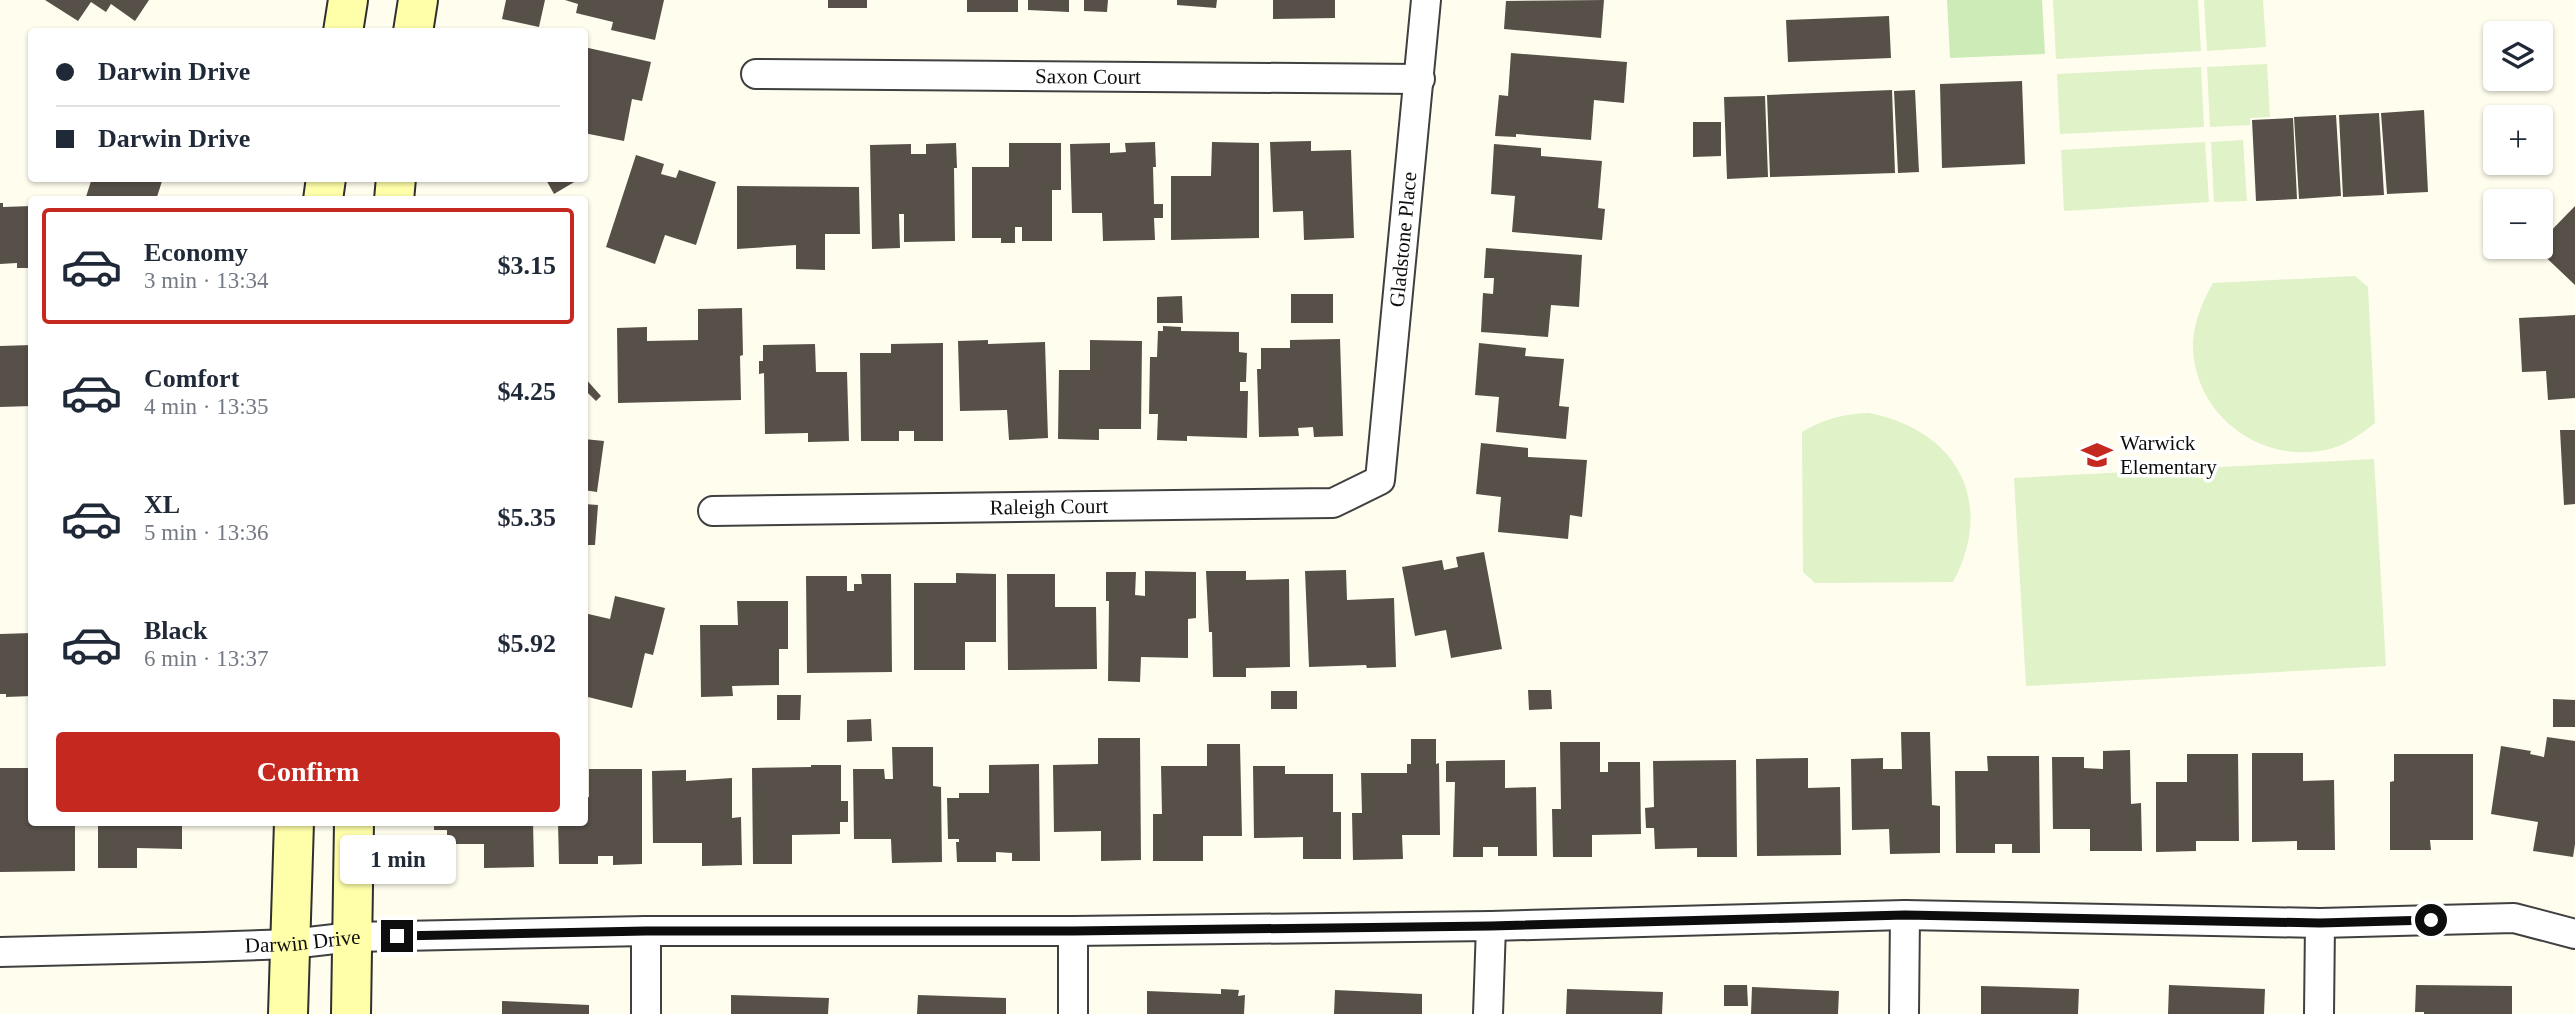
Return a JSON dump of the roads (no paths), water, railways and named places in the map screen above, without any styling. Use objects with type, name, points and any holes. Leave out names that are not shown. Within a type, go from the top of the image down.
[{"type":"main road","points":[[344,28],[348,0]]},
{"type":"main road","points":[[414,28],[418,0]]},
{"type":"main road","points":[[288,1014],[294,826]]},
{"type":"main road","points":[[351,1014],[354,826]]},
{"type":"street","name":"Gladstone Place","points":[[1380,480],[1426,0]]},
{"type":"street","name":"Saxon Court","points":[[756,74],[1420,79]]},
{"type":"street","name":"Raleigh Court","points":[[713,512],[1333,503],[1380,480]]},
{"type":"street","name":"Darwin Drive","points":[[0,952],[291,944],[352,937],[646,931],[1073,931],[1491,926],[1905,915],[2320,923],[2514,918],[2575,934]]},
{"type":"street","points":[[1904,1014],[1905,915]]},
{"type":"street","points":[[2319,1014],[2320,923]]},
{"type":"street","points":[[1488,1014],[1491,926]]},
{"type":"street","points":[[646,931],[646,1014]]},
{"type":"street","points":[[1073,931],[1073,1014]]},
{"type":"place","name":"Warwick Elementary","points":[[2097,455]]}]
